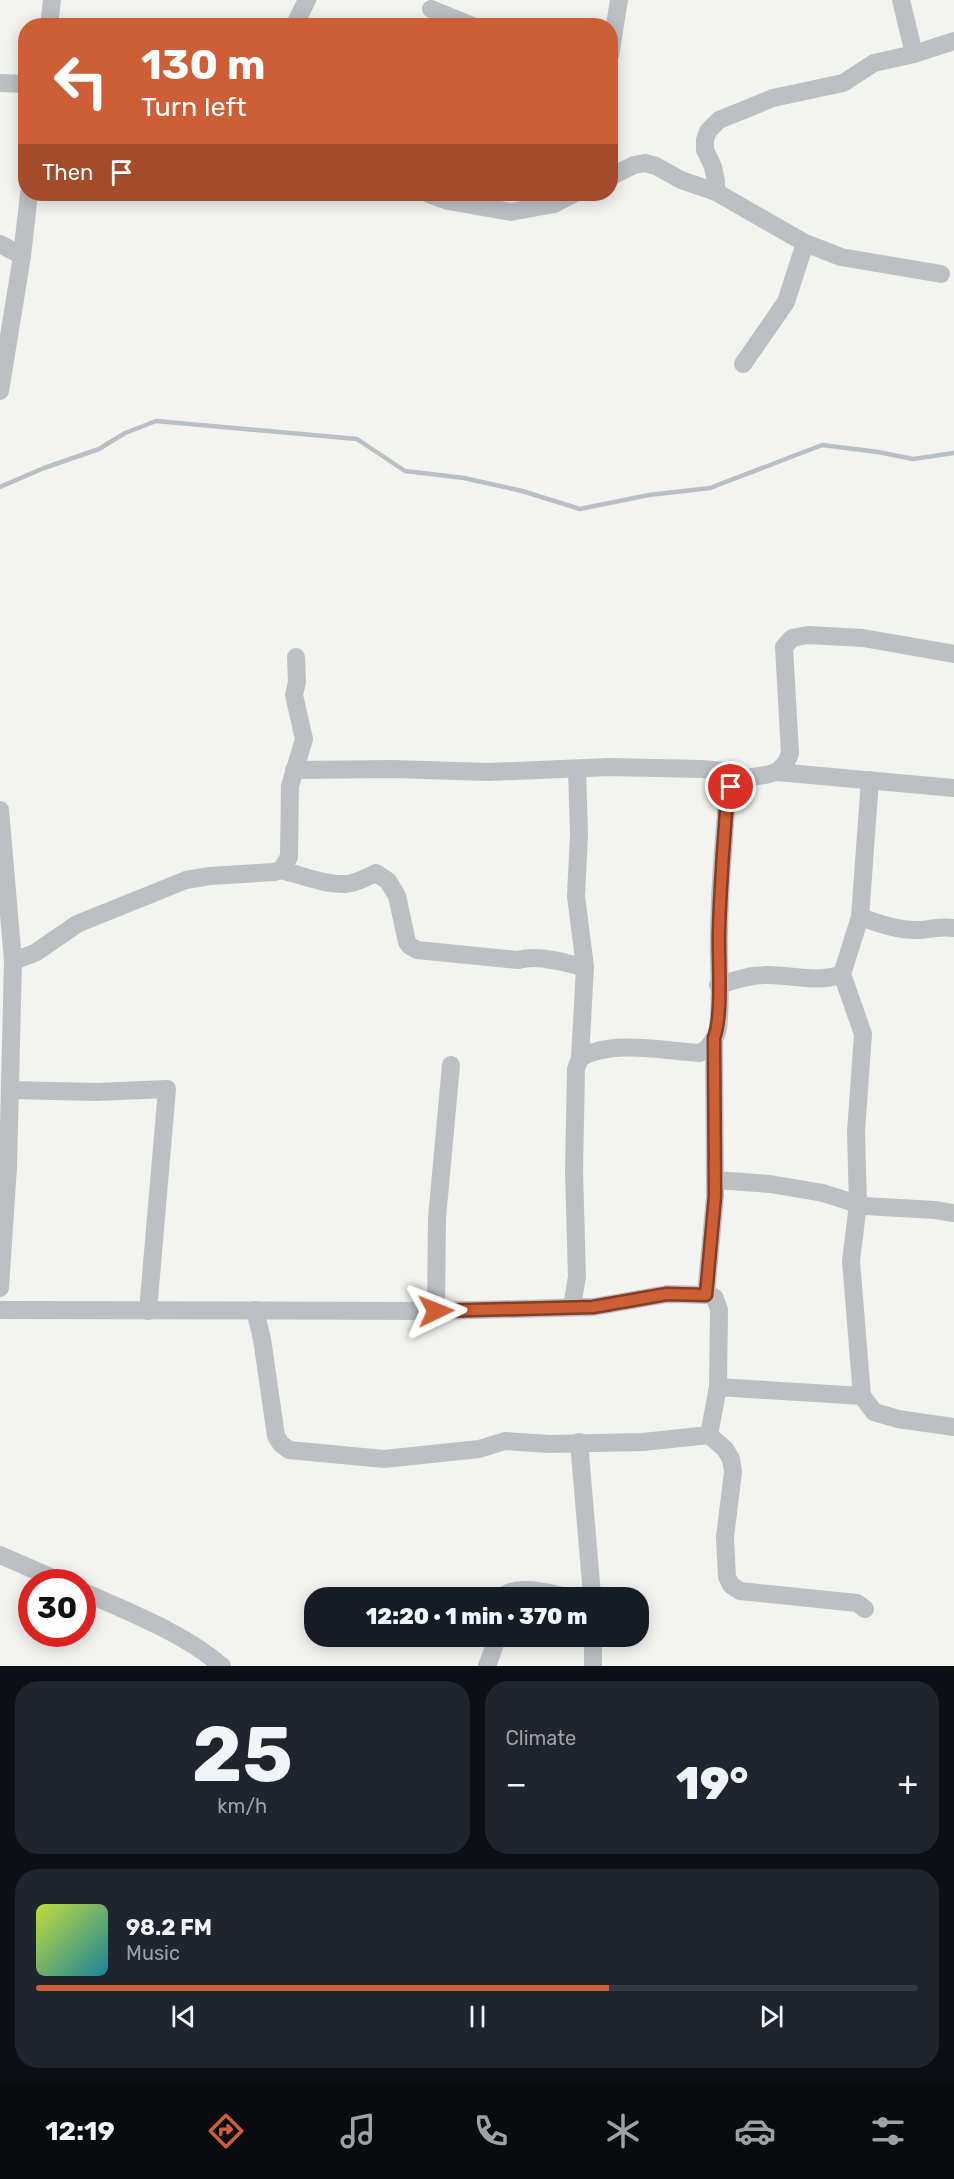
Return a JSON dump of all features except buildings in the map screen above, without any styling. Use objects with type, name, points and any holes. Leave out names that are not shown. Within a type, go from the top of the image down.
[{"type":"street","points":[[50,18],[52,0]]},
{"type":"street","points":[[298,18],[307,0]]},
{"type":"street","points":[[616,18],[619,0]]},
{"type":"street","points":[[902,0],[914,54]]},
{"type":"street","points":[[431,9],[453,18]]},
{"type":"street","points":[[716,192],[713,167],[705,150],[705,140],[708,131],[719,120],[773,98],[843,82],[874,63],[914,54],[954,40]]},
{"type":"street","points":[[0,83],[18,84]]},
{"type":"street","points":[[618,173],[634,165],[645,163],[656,166],[681,180],[716,192],[805,243],[841,257],[941,274]]},
{"type":"street","points":[[0,391],[22,256],[28,201]]},
{"type":"street","points":[[448,201],[511,212],[560,201]]},
{"type":"street","points":[[743,364],[786,302],[805,243]]},
{"type":"street","points":[[0,244],[22,256]]},
{"type":"street","points":[[777,772],[787,762],[790,753],[784,646],[792,638],[808,635],[863,638],[954,654]]},
{"type":"street","points":[[281,870],[289,857],[290,786],[304,740],[294,695],[297,682],[296,657]]},
{"type":"street","points":[[294,770],[488,772],[621,767],[724,771],[731,775],[735,782]]},
{"type":"street","points":[[572,1306],[577,1277],[574,1172],[576,1069],[580,1058],[585,967],[576,896],[579,834],[577,769]]},
{"type":"street","points":[[580,1058],[597,1051],[643,1047],[700,1053],[706,1050],[714,1038],[717,1029],[719,932],[727,797],[735,782],[743,778],[777,772],[954,788]]},
{"type":"street","points":[[870,780],[860,917],[842,974],[863,1034],[856,1132],[858,1204],[851,1261],[862,1396],[874,1412],[898,1419],[954,1427]]},
{"type":"street","points":[[0,810],[4,903],[14,961],[8,1167],[0,1288]]},
{"type":"street","points":[[14,961],[35,952],[77,924],[186,880],[281,870],[329,884],[346,884],[376,873],[388,881],[397,896],[407,942],[417,950],[518,960],[537,957],[585,967]]},
{"type":"street","points":[[860,917],[891,927],[922,930],[942,926],[954,928]]},
{"type":"street","points":[[718,985],[764,975],[816,980],[842,974]]},
{"type":"street","points":[[706,1295],[715,1180],[714,1038]]},
{"type":"street","points":[[436,1311],[437,1218],[451,1065]]},
{"type":"street","points":[[10,1090],[96,1092],[167,1089],[148,1311]]},
{"type":"street","points":[[715,1180],[780,1186],[823,1193],[858,1204],[954,1213]]},
{"type":"street","points":[[0,1310],[436,1311],[593,1307],[667,1294],[706,1295],[715,1298],[719,1310],[718,1388],[709,1435]]},
{"type":"street","points":[[255,1310],[262,1339],[276,1436],[289,1450],[384,1459],[479,1449],[505,1441],[549,1444],[643,1442],[709,1435],[725,1449],[731,1460],[733,1472],[725,1536],[727,1577],[731,1585],[740,1591],[857,1603],[865,1609]]},
{"type":"street","points":[[718,1388],[862,1396]]},
{"type":"street","points":[[579,1442],[587,1587]]},
{"type":"street","points":[[0,1555],[32,1569]]},
{"type":"street","points":[[96,1598],[138,1616],[192,1644],[222,1666]]},
{"type":"street","points":[[488,1666],[494,1647]]},
{"type":"street","points":[[593,1647],[593,1666]]},
{"type":"waterway","points":[[0,487],[44,468],[99,449],[125,433],[156,421],[357,439],[405,471],[464,478],[522,491],[580,509],[649,495],[710,488],[822,445],[913,459],[954,453]]},
{"type":"route","points":[[436,1311],[593,1307],[667,1294],[706,1295],[715,1196],[714,1038],[718,1015],[719,932],[727,797],[731,787]]}]
